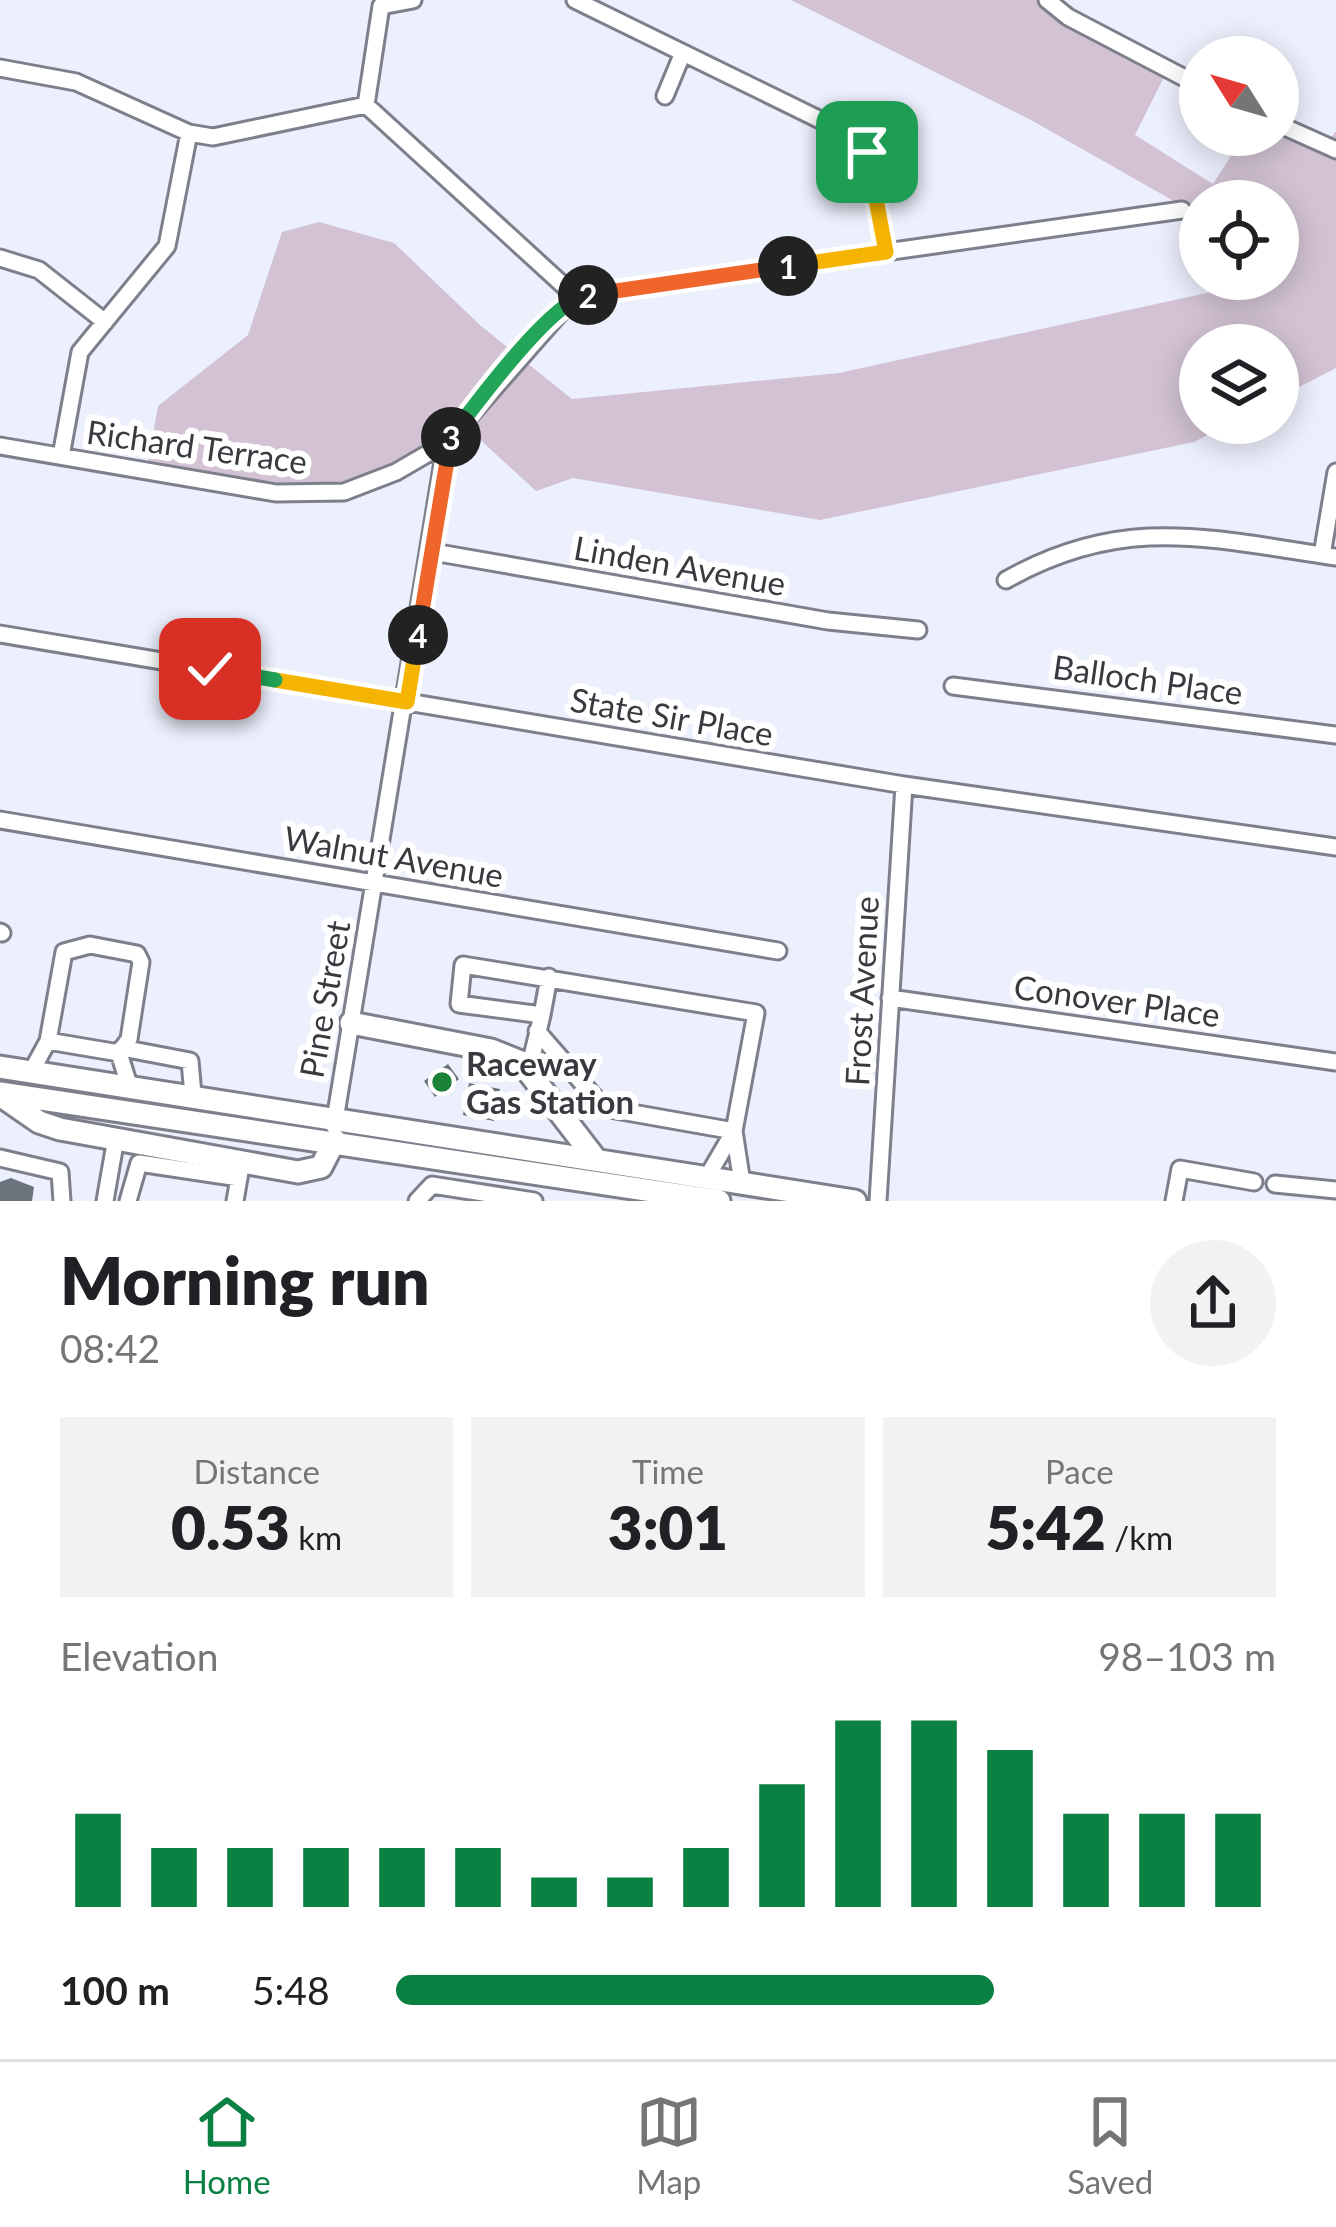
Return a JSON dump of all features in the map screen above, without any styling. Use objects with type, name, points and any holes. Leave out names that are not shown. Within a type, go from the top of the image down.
[{"type":"highway","points":[[351,1023],[507,1055],[529,1070],[594,1156]]},
{"type":"highway","points":[[0,1067],[193,1095],[435,1157],[719,1201]]},
{"type":"highway","points":[[0,1094],[594,1156],[855,1201]]},
{"type":"highway","points":[[0,1094],[39,1122],[241,1168],[310,1173],[321,1167],[334,1128]]},
{"type":"street","points":[[366,105],[378,3],[413,0]]},
{"type":"street","points":[[574,0],[849,134],[872,164],[886,252]]},
{"type":"street","points":[[1047,0],[1068,17],[1179,75]]},
{"type":"street","points":[[664,96],[682,55]]},
{"type":"street","points":[[0,68],[90,86],[190,134],[213,137],[366,105]]},
{"type":"street","points":[[366,105],[575,296]]},
{"type":"street","points":[[61,456],[74,365],[167,246],[190,134]]},
{"type":"street","points":[[1299,134],[1336,151]]},
{"type":"street","points":[[446,443],[575,296],[1179,210]]},
{"type":"street","points":[[0,258],[39,270],[105,322]]},
{"type":"street","name":"Richard Terrace","points":[[0,446],[276,493],[316,494],[376,482],[446,443]]},
{"type":"street","name":"Pine Street","points":[[334,1128],[433,551],[446,443]]},
{"type":"street","points":[[1006,580],[1046,557],[1158,532],[1329,556],[1336,472]]},
{"type":"street","name":"Linden Avenue","points":[[433,551],[828,621],[918,630]]},
{"type":"street","name":"State Sir Place","points":[[0,634],[904,785],[1336,848]]},
{"type":"street","name":"Balloch Place","points":[[952,686],[1336,735]]},
{"type":"street","name":"Frost Avenue","points":[[878,1201],[904,785]]},
{"type":"street","name":"Walnut Avenue","points":[[0,820],[778,951]]},
{"type":"street","points":[[31,1072],[48,1041],[64,952],[90,945],[136,954],[141,962],[121,1050],[129,1085]]},
{"type":"street","points":[[734,1131],[604,1108],[539,1023],[459,1004],[463,965],[756,1013],[734,1131],[742,1183]]},
{"type":"street","points":[[529,1070],[548,977]]},
{"type":"street","name":"Conover Place","points":[[890,998],[1336,1062]]},
{"type":"street","points":[[507,1055],[539,1023]]},
{"type":"street","points":[[48,1041],[190,1061],[193,1095]]},
{"type":"street","points":[[707,1177],[734,1131]]},
{"type":"street","points":[[105,1201],[116,1138]]},
{"type":"street","points":[[433,1193],[435,1157]]},
{"type":"street","points":[[0,1158],[60,1172],[62,1201]]},
{"type":"street","points":[[128,1201],[139,1163],[241,1168],[235,1201]]},
{"type":"street","points":[[1174,1201],[1180,1169],[1254,1182]]},
{"type":"street","points":[[1276,1184],[1336,1190]]},
{"type":"street","points":[[417,1201],[433,1193],[534,1201]]},
{"type":"shaded area","points":[[791,0],[1043,0],[1041,6],[1166,73],[1135,135],[1207,180],[1179,180],[1179,209],[1172,200],[1031,120]]},
{"type":"shaded area","points":[[1299,131],[1326,144],[1336,131],[1336,368],[1299,387],[1299,324],[1179,324],[1179,444],[1184,444],[820,520],[573,478],[536,491],[475,435],[328,491],[147,468],[158,406],[248,335],[282,232],[319,222],[394,243],[481,326],[572,399],[839,373],[1179,299],[1299,300],[1299,180],[1216,180],[1231,156],[1299,156]]},
{"type":"building","points":[[448,1064],[459,1079],[435,1097],[424,1081]]},
{"type":"building","points":[[469,1083],[500,1089],[494,1121],[463,1115]]},
{"type":"building","points":[[11,1178],[34,1187],[32,1201],[0,1201],[0,1182]]},
{"type":"place","name":"Raceway Gas Station","points":[[442,1082]]},
{"type":"route","points":[[210,669],[407,702],[441,502],[446,443],[478,401],[575,296],[886,252],[867,152]]}]
